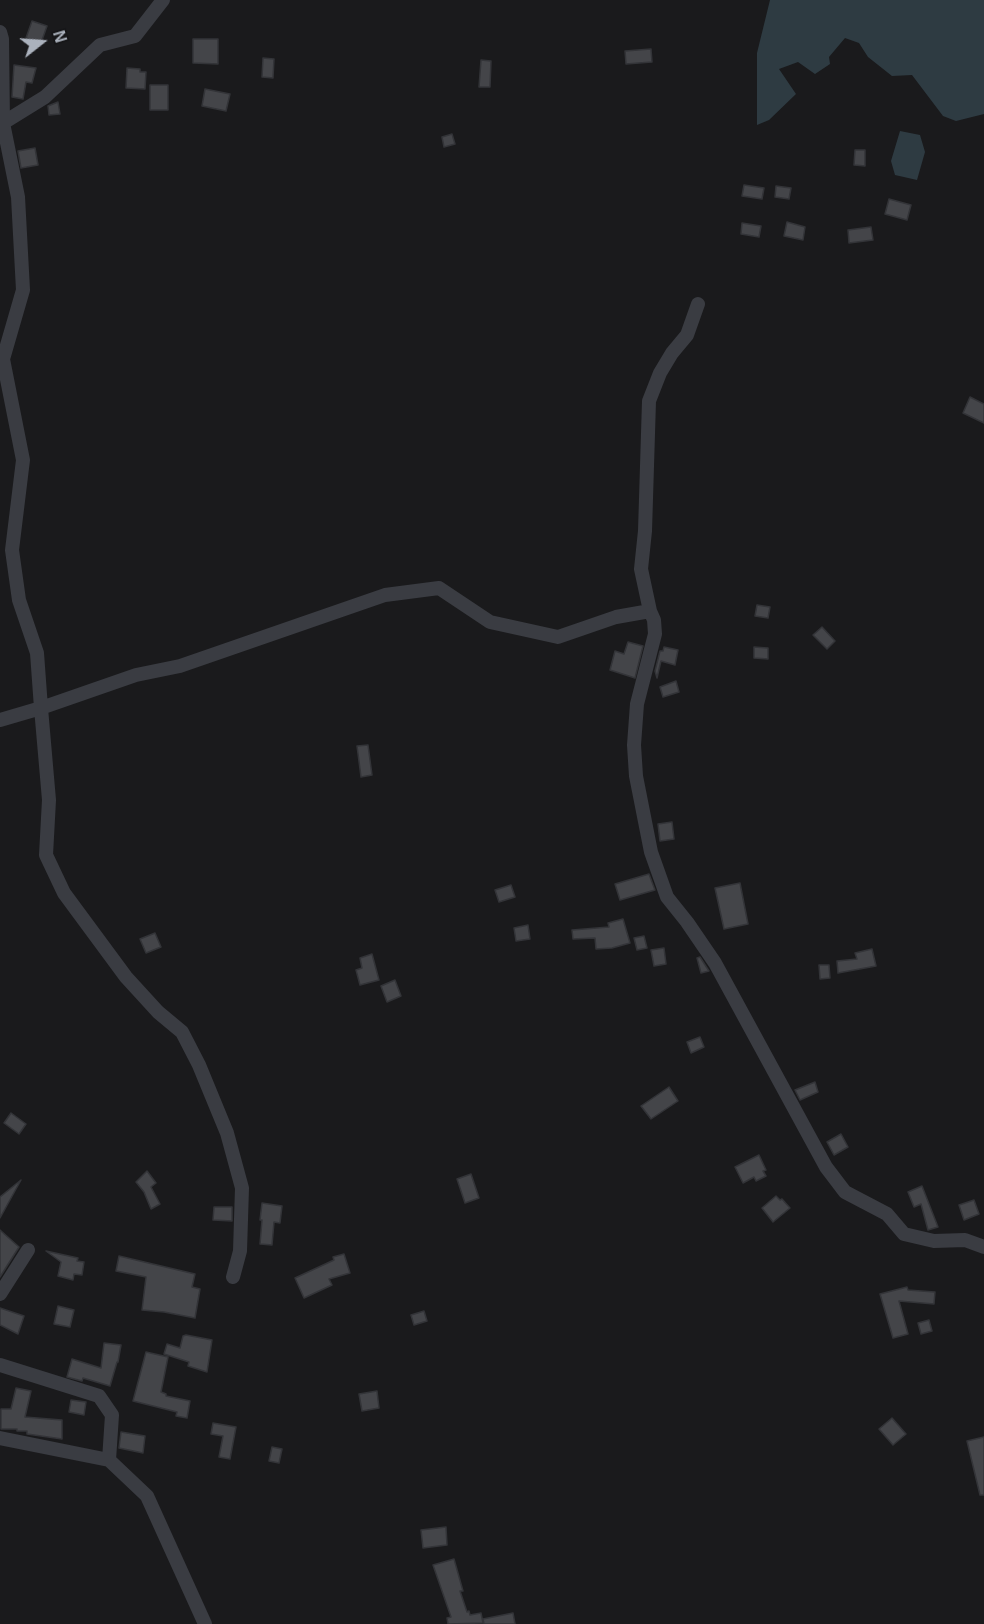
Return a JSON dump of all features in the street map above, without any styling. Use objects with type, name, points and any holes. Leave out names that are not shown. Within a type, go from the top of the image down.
[{"type":"street","points":[[3,123],[45,97],[100,45],[135,36],[163,0]]},
{"type":"street","points":[[0,32],[3,39],[3,123],[18,197],[24,290],[3,358],[23,460],[12,550],[19,600],[37,653],[49,800],[46,855],[64,893],[126,977],[158,1012],[182,1032],[199,1065],[227,1133],[242,1188],[240,1251],[233,1276]]},
{"type":"street","points":[[698,304],[687,335],[672,353],[660,373],[650,401],[645,531],[641,569],[654,620],[655,633],[637,704],[634,745],[641,808],[651,852],[667,897],[715,963],[814,1147],[845,1191],[887,1214],[904,1234],[934,1241],[965,1240],[984,1246]]},
{"type":"street","points":[[0,720],[136,675],[180,666],[385,595],[438,588],[490,622],[558,637],[616,617],[650,611]]},
{"type":"street","points":[[0,1294],[27,1250]]},
{"type":"street","points":[[0,1365],[99,1396],[112,1415],[109,1460]]},
{"type":"street","points":[[0,1438],[109,1460],[147,1496],[205,1624]]},
{"type":"shaded area","points":[[770,0],[984,0],[984,114],[956,121],[943,116],[912,75],[892,76],[868,57],[859,43],[845,38],[829,57],[830,64],[815,74],[798,62],[779,69],[796,94],[769,120],[757,125],[757,53]]},
{"type":"shaded area","points":[[900,131],[920,135],[925,152],[917,180],[895,175],[891,161]]},
{"type":"building","points":[[32,21],[47,26],[41,43],[26,38]]},
{"type":"building","points":[[193,39],[218,39],[218,64],[193,63]]},
{"type":"building","points":[[651,49],[652,62],[626,64],[625,51]]},
{"type":"building","points":[[263,58],[274,59],[273,78],[262,77]]},
{"type":"building","points":[[481,60],[491,61],[490,87],[479,87]]},
{"type":"building","points":[[14,65],[36,68],[32,83],[26,82],[23,99],[12,97]]},
{"type":"building","points":[[127,68],[146,72],[145,89],[126,88]]},
{"type":"building","points":[[150,85],[168,85],[168,110],[150,110]]},
{"type":"building","points":[[205,89],[230,94],[226,111],[202,106]]},
{"type":"building","points":[[58,102],[60,114],[49,115],[48,106]]},
{"type":"building","points":[[452,134],[455,144],[444,147],[442,137]]},
{"type":"building","points":[[35,148],[38,165],[21,168],[18,151]]},
{"type":"building","points":[[855,150],[865,150],[865,166],[854,165]]},
{"type":"building","points":[[744,185],[764,188],[762,199],[742,196]]},
{"type":"building","points":[[776,186],[791,188],[789,199],[775,197]]},
{"type":"building","points":[[889,199],[911,205],[907,220],[885,214]]},
{"type":"building","points":[[787,222],[805,227],[803,240],[784,236]]},
{"type":"building","points":[[742,223],[761,226],[759,237],[741,234]]},
{"type":"building","points":[[871,227],[873,240],[849,243],[848,230]]},
{"type":"building","points":[[970,397],[984,404],[984,423],[963,413]]},
{"type":"building","points":[[757,605],[770,607],[768,618],[755,616]]},
{"type":"building","points":[[822,627],[835,641],[827,649],[813,635]]},
{"type":"building","points":[[628,642],[643,646],[635,678],[610,670],[615,651],[624,654]]},
{"type":"building","points":[[664,647],[678,650],[675,665],[661,661],[657,678],[655,671],[660,651],[663,651]]},
{"type":"building","points":[[754,647],[768,648],[768,659],[754,658]]},
{"type":"building","points":[[676,681],[679,692],[663,697],[660,687]]},
{"type":"building","points":[[368,745],[372,775],[361,777],[357,746]]},
{"type":"building","points":[[672,822],[674,839],[660,841],[658,824]]},
{"type":"building","points":[[649,874],[655,890],[620,900],[615,884]]},
{"type":"building","points":[[740,883],[748,924],[724,929],[715,888]]},
{"type":"building","points":[[511,885],[515,897],[499,902],[495,890]]},
{"type":"building","points":[[623,919],[630,943],[596,949],[595,938],[573,939],[572,930],[609,927],[608,923]]},
{"type":"building","points":[[528,925],[530,939],[516,941],[514,928]]},
{"type":"building","points":[[155,933],[161,947],[146,953],[140,939]]},
{"type":"building","points":[[644,936],[647,948],[637,950],[634,938]]},
{"type":"building","points":[[664,948],[666,964],[654,966],[651,950]]},
{"type":"building","points":[[872,949],[876,966],[838,973],[837,961],[857,959],[855,953]]},
{"type":"building","points":[[372,954],[379,980],[360,985],[356,970],[362,968],[360,958]]},
{"type":"building","points":[[700,957],[709,971],[701,973],[697,958]]},
{"type":"building","points":[[819,965],[829,965],[830,978],[820,979]]},
{"type":"building","points":[[395,980],[401,996],[387,1002],[381,986]]},
{"type":"building","points":[[700,1037],[704,1047],[691,1053],[687,1042]]},
{"type":"building","points":[[815,1082],[818,1092],[800,1100],[795,1090]]},
{"type":"building","points":[[669,1087],[678,1101],[651,1119],[641,1106]]},
{"type":"building","points":[[11,1113],[26,1124],[19,1134],[4,1123]]},
{"type":"building","points":[[841,1134],[848,1147],[834,1155],[827,1142]]},
{"type":"building","points":[[759,1155],[766,1170],[763,1171],[766,1176],[756,1181],[754,1177],[743,1183],[735,1167]]},
{"type":"building","points":[[147,1171],[156,1183],[151,1187],[160,1204],[151,1209],[144,1192],[136,1182]]},
{"type":"building","points":[[471,1174],[479,1198],[465,1203],[457,1179]]},
{"type":"building","points":[[21,1180],[0,1218],[0,1197]]},
{"type":"building","points":[[922,1186],[938,1227],[928,1230],[921,1204],[914,1207],[908,1192]]},
{"type":"building","points":[[776,1196],[790,1208],[773,1222],[762,1208]]},
{"type":"building","points":[[974,1200],[979,1214],[964,1220],[959,1205]]},
{"type":"building","points":[[262,1203],[282,1206],[280,1223],[274,1222],[272,1245],[260,1244]]},
{"type":"building","points":[[214,1207],[232,1207],[232,1221],[213,1220]]},
{"type":"building","points":[[0,1230],[19,1247],[0,1277]]},
{"type":"building","points":[[46,1251],[78,1258],[77,1261],[84,1262],[82,1275],[74,1274],[73,1280],[58,1276],[61,1262]]},
{"type":"building","points":[[344,1254],[350,1273],[329,1279],[332,1285],[304,1298],[295,1278],[334,1260],[333,1257]]},
{"type":"building","points":[[119,1256],[195,1274],[192,1287],[200,1289],[195,1318],[142,1310],[146,1277],[116,1271]]},
{"type":"building","points":[[907,1287],[908,1290],[935,1292],[934,1304],[899,1301],[908,1334],[893,1338],[880,1294]]},
{"type":"building","points":[[58,1306],[74,1310],[70,1327],[54,1324]]},
{"type":"building","points":[[0,1308],[24,1316],[18,1334],[0,1325]]},
{"type":"building","points":[[424,1311],[427,1321],[414,1325],[411,1315]]},
{"type":"building","points":[[929,1320],[932,1331],[921,1334],[918,1323]]},
{"type":"building","points":[[183,1336],[212,1340],[207,1372],[188,1366],[189,1362],[164,1354],[167,1344],[180,1348]]},
{"type":"building","points":[[104,1343],[121,1345],[110,1386],[83,1378],[82,1381],[67,1377],[72,1359],[101,1368]]},
{"type":"building","points":[[146,1352],[168,1357],[161,1392],[166,1396],[190,1401],[187,1418],[176,1416],[177,1412],[133,1401]]},
{"type":"building","points":[[16,1388],[31,1391],[25,1417],[62,1420],[62,1439],[27,1434],[27,1431],[17,1431],[17,1429],[1,1429],[1,1409],[11,1409]]},
{"type":"building","points":[[377,1391],[379,1408],[362,1411],[359,1394]]},
{"type":"building","points":[[71,1400],[86,1402],[84,1415],[69,1412]]},
{"type":"building","points":[[892,1418],[906,1434],[893,1445],[879,1429]]},
{"type":"building","points":[[213,1423],[236,1427],[230,1459],[219,1457],[223,1436],[211,1434]]},
{"type":"building","points":[[121,1432],[145,1436],[143,1453],[119,1448]]},
{"type":"building","points":[[984,1437],[984,1495],[980,1495],[967,1441]]},
{"type":"building","points":[[272,1447],[282,1449],[279,1463],[269,1461]]},
{"type":"building","points":[[446,1527],[447,1545],[423,1548],[421,1530]]},
{"type":"building","points":[[454,1559],[467,1612],[469,1611],[470,1615],[481,1613],[483,1623],[448,1624],[447,1618],[451,1617],[433,1565]]},
{"type":"building","points":[[513,1613],[515,1624],[484,1624],[483,1619]]}]
